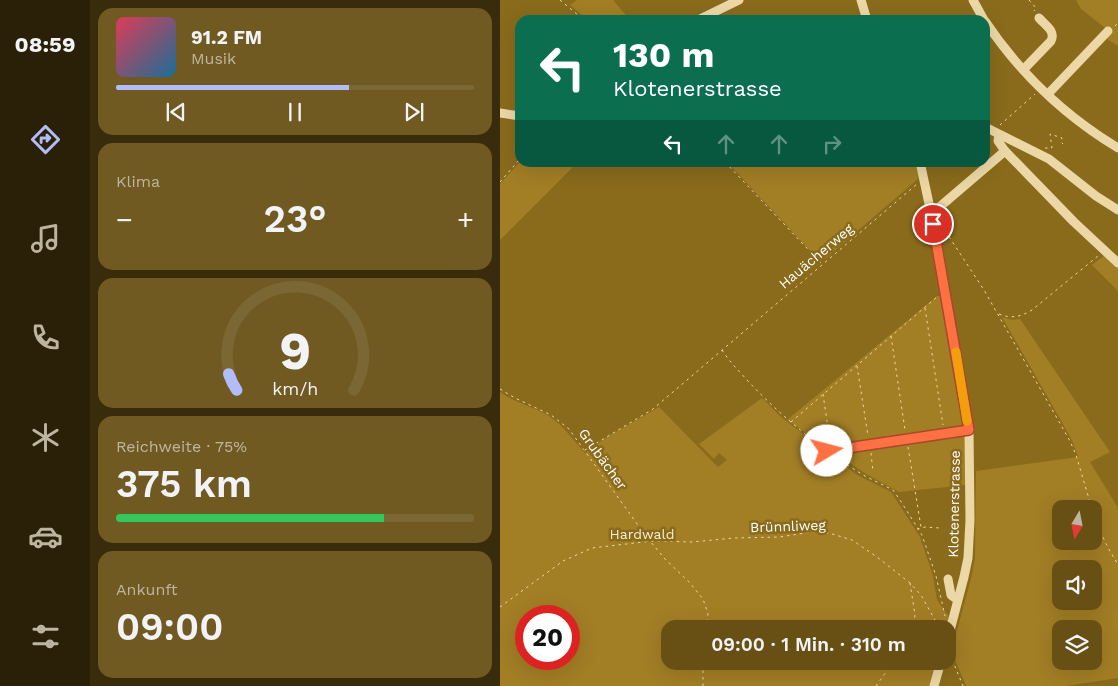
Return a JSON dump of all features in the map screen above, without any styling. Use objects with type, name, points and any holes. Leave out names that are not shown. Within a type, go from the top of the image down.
[{"type":"street","points":[[708,15],[739,0]]},
{"type":"street","points":[[861,0],[866,15]]},
{"type":"street","points":[[973,0],[982,15]]},
{"type":"street","points":[[1023,70],[1053,36],[1052,32],[1039,18]]},
{"type":"street","points":[[990,27],[1023,70],[1048,94],[1084,125],[1118,148]]},
{"type":"street","points":[[1048,94],[1108,31]]},
{"type":"street","points":[[500,113],[515,115]]},
{"type":"street","points":[[992,131],[1005,152],[1104,251],[1118,262]]},
{"type":"street","points":[[992,131],[1049,159],[1096,196],[1118,210]]},
{"type":"street","points":[[990,165],[1005,152]]},
{"type":"street","name":"Klotenerstrasse","points":[[921,167],[931,212],[969,430],[970,520],[968,558],[952,620]]},
{"type":"street","points":[[931,212],[936,210],[987,167]]},
{"type":"street","points":[[829,451],[969,430]]},
{"type":"street","points":[[948,579],[951,595],[958,600]]},
{"type":"street","points":[[934,686],[938,670]]},
{"type":"path","points":[[560,0],[578,15]]},
{"type":"path","points":[[1029,0],[1036,8],[1034,15],[1039,18]]},
{"type":"path","points":[[992,131],[1033,96]]},
{"type":"path","points":[[1042,148],[1052,148],[1050,134],[1062,138],[1061,142],[1064,144]]},
{"type":"path","points":[[500,182],[515,165]]},
{"type":"path","points":[[730,167],[822,264]]},
{"type":"path","name":"Hauächerweg","points":[[585,450],[653,409],[907,192],[921,181],[924,181]]},
{"type":"path","points":[[942,226],[963,256],[997,313],[1070,441],[1089,500]]},
{"type":"path","points":[[997,313],[1012,318],[1027,313],[1104,251]]},
{"type":"path","points":[[791,423],[937,296],[945,292]]},
{"type":"path","points":[[925,307],[945,433]]},
{"type":"path","points":[[722,349],[728,359],[752,385],[791,423],[865,476],[893,490],[922,535],[936,576],[940,600],[947,620]]},
{"type":"path","points":[[856,366],[874,472]]},
{"type":"path","name":"Grubächer","points":[[500,389],[551,415],[569,429],[645,535],[652,541],[665,559],[690,583],[702,599],[708,614],[707,620]]},
{"type":"path","points":[[823,394],[829,451]]},
{"type":"path","points":[[917,528],[940,528]]},
{"type":"path","name":"Brünnliweg","points":[[500,607],[563,561],[592,548],[652,541],[692,542],[734,538],[780,537],[811,532],[829,533],[852,540],[877,556],[921,594],[935,620]]},
{"type":"path","points":[[1102,534],[1108,549],[1118,564]]},
{"type":"path","points":[[910,583],[915,615],[914,620]]},
{"type":"path","points":[[956,668],[963,686]]},
{"type":"path","points":[[702,686],[703,670]]},
{"type":"path","points":[[876,686],[888,670]]},
{"type":"green space","points":[[577,0],[613,0],[626,15],[582,15],[570,5]]},
{"type":"green space","points":[[1076,0],[1118,0],[1118,46],[1104,37],[1109,31],[1081,9]]},
{"type":"green space","points":[[515,167],[573,167],[500,240],[500,184]]},
{"type":"green space","points":[[732,167],[916,167],[919,178],[826,258],[817,258]]},
{"type":"green space","points":[[1105,255],[1118,266],[1118,291],[1092,265]]},
{"type":"green space","points":[[937,296],[943,296],[966,434],[966,485],[899,492],[866,474],[787,420]]},
{"type":"green space","points":[[1002,317],[1012,320],[1020,319],[1110,452],[1090,462],[1118,508],[1118,678],[1066,686],[966,686],[956,662],[956,634],[975,559],[976,471],[1078,457],[1072,440]]},
{"type":"green space","name":"Hardwald","points":[[500,392],[549,416],[564,428],[585,453],[607,437],[659,407],[718,467],[727,460],[719,453],[714,459],[699,444],[762,398],[781,417],[857,475],[891,492],[920,537],[933,576],[937,600],[950,618],[949,620],[661,620],[661,670],[935,670],[931,686],[500,686]]},
{"type":"slow traffic","points":[[956,352],[967,421]]},
{"type":"route","points":[[827,451],[969,430],[933,224]]}]
